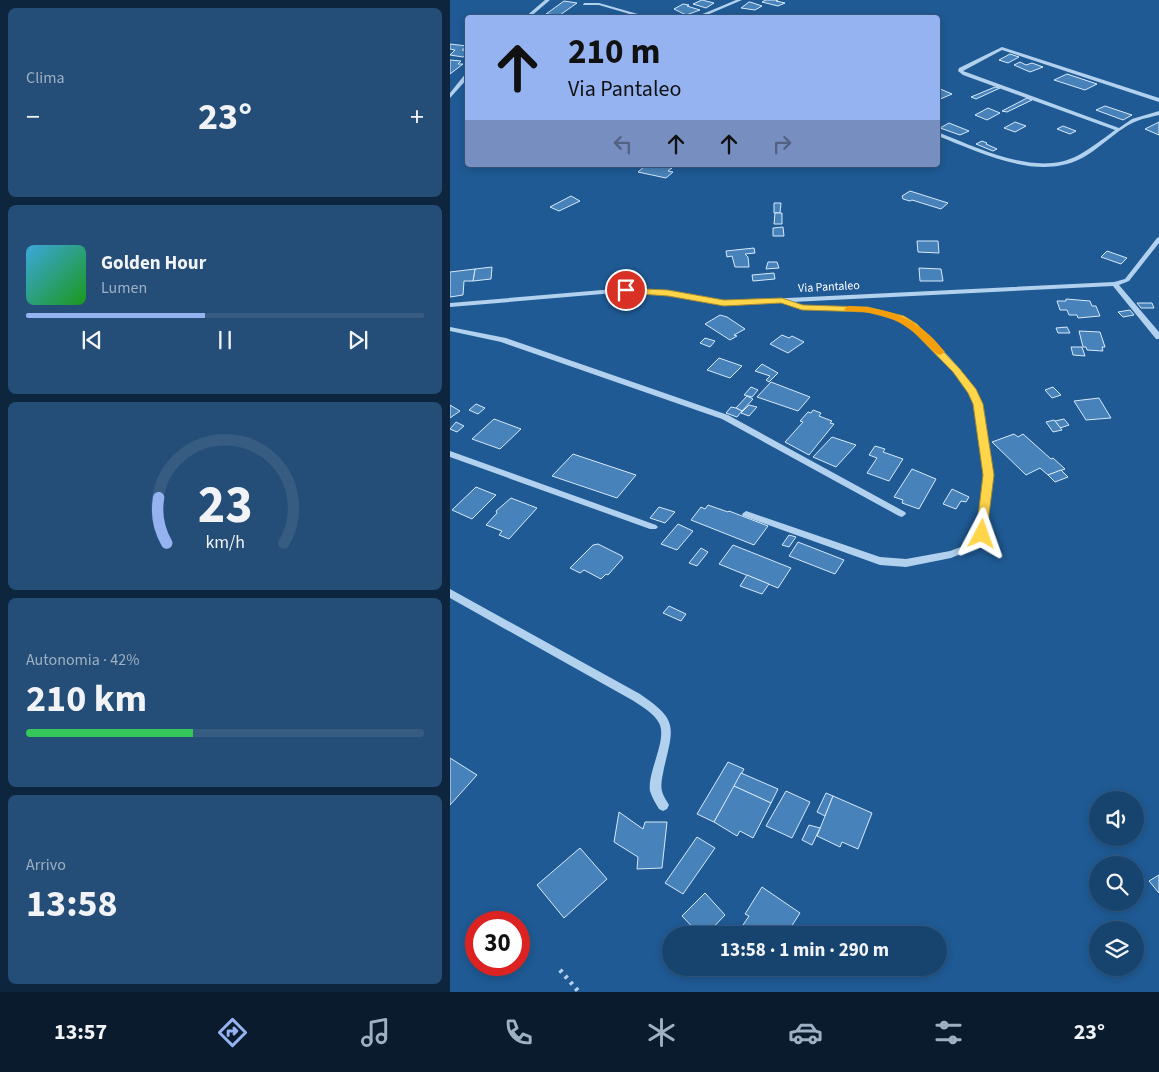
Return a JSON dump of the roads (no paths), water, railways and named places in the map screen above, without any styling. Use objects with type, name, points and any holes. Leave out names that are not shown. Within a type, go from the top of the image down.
[{"type":"street","points":[[530,15],[548,0]]},
{"type":"street","points":[[588,0],[584,4],[599,4],[639,15]]},
{"type":"street","points":[[702,15],[740,0]]},
{"type":"street","points":[[1118,130],[960,71],[1002,48],[1159,100]]},
{"type":"street","points":[[450,96],[465,78]]},
{"type":"street","points":[[940,135],[1013,162],[1048,165],[1069,162],[1078,158],[1134,120],[1159,113]]},
{"type":"street","points":[[1159,239],[1151,255],[1127,280],[1115,284],[1159,336]]},
{"type":"street","name":"Via Pantaleo","points":[[450,305],[626,290],[668,293],[724,303],[1115,284]]},
{"type":"street","points":[[746,514],[880,561],[906,563],[951,554],[969,547],[978,541],[982,534],[988,475],[981,416],[973,392],[956,370],[928,339],[901,318],[868,310],[802,307],[782,301]]},
{"type":"street","points":[[450,329],[503,340],[725,417],[902,514]]},
{"type":"street","points":[[450,454],[653,527]]},
{"type":"street","points":[[450,593],[636,698],[657,713],[664,722],[666,734],[659,763],[656,791],[662,805]]}]
